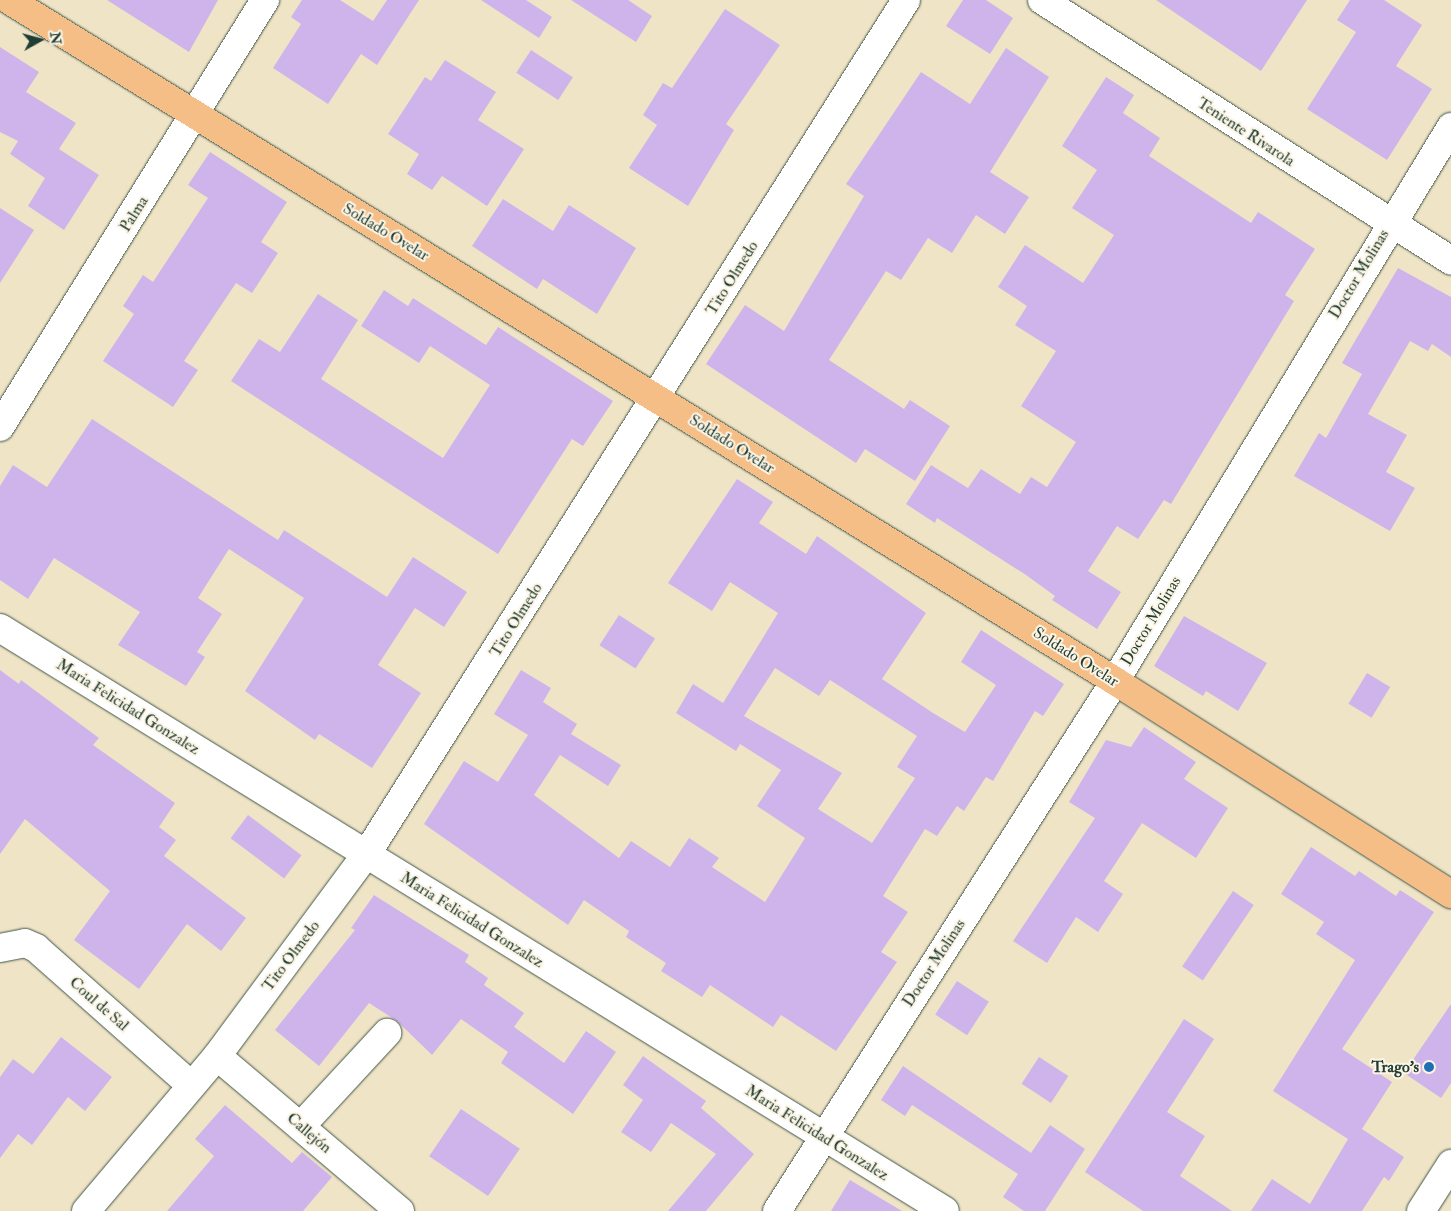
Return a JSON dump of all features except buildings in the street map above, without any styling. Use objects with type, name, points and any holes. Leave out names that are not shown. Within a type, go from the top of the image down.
[{"type":"main road","name":"Soldado Ovelar","points":[[8,0],[1115,681],[1451,894]]},
{"type":"street","name":"Palma","points":[[0,427],[196,116],[265,0]]},
{"type":"street","name":"Tito Olmedo","points":[[86,1211],[191,1085],[218,1056],[366,855],[657,398],[906,0]]},
{"type":"street","name":"Teniente Rivarola","points":[[1042,0],[1389,224],[1451,261]]},
{"type":"street","name":"Doctor Molinas","points":[[777,1211],[822,1136],[1115,681],[1389,224],[1451,127]]},
{"type":"street","name":"Maria Felicidad Gonzalez","points":[[0,628],[945,1211]]},
{"type":"street","name":"Coul de Sal","points":[[0,948],[24,943],[36,948],[191,1085]]},
{"type":"street","points":[[301,1126],[387,1033]]},
{"type":"street","name":"Callejón","points":[[218,1056],[400,1211]]},
{"type":"street","points":[[1421,1211],[1451,1164]]},
{"type":"place","name":"Trago's","points":[[1429,1067]]}]
